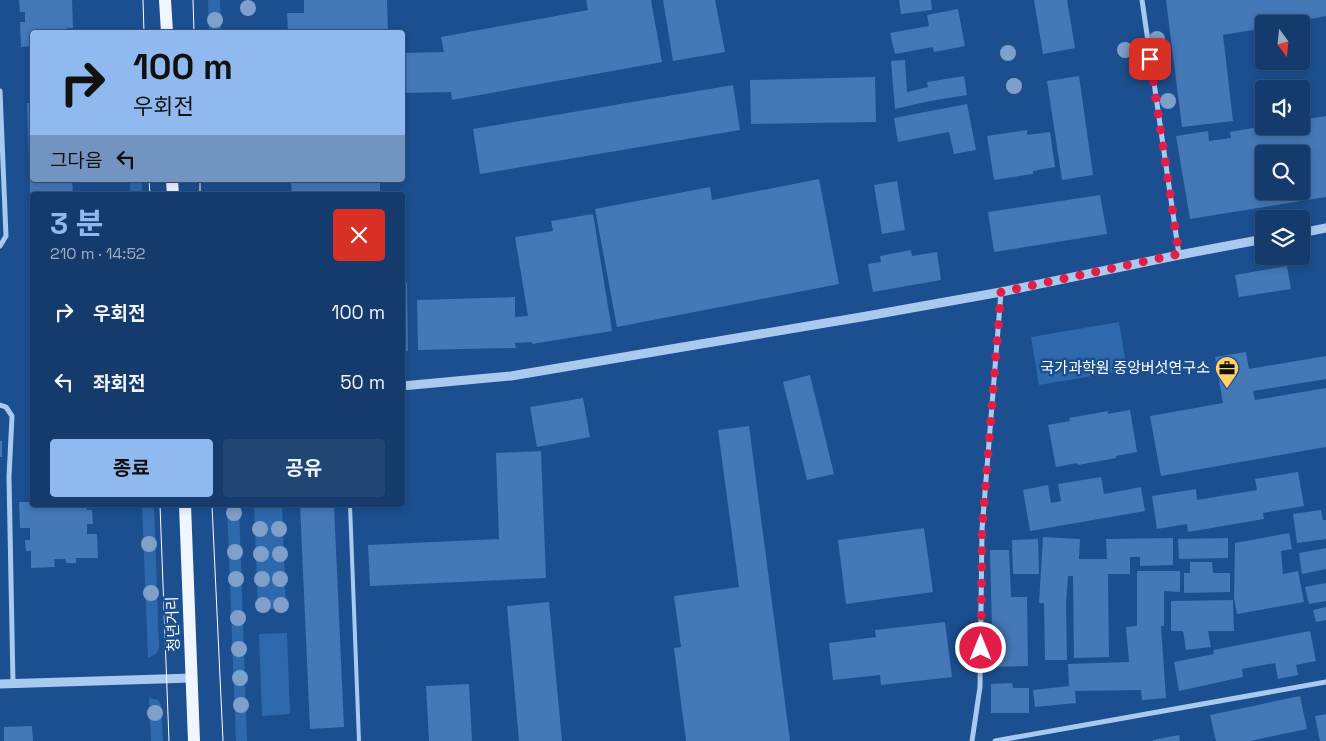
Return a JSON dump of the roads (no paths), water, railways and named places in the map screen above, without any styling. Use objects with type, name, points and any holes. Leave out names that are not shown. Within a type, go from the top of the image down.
[{"type":"main road","points":[[165,0],[166,30]]},
{"type":"main road","name":"청년거리","points":[[185,507],[194,741]]},
{"type":"street","points":[[1142,0],[1179,254]]},
{"type":"street","points":[[0,91],[6,236],[0,246]]},
{"type":"street","points":[[1310,231],[1326,228]]},
{"type":"street","points":[[405,386],[511,376],[1001,292],[1179,254],[1255,241]]},
{"type":"street","points":[[972,741],[980,687],[982,530],[1001,292]]},
{"type":"street","points":[[0,405],[6,407],[12,416],[9,476],[13,684]]},
{"type":"street","points":[[0,684],[192,678]]},
{"type":"street","points":[[995,741],[1326,682]]},
{"type":"lane","points":[[350,507],[359,741]]},
{"type":"tram line","points":[[143,0],[144,30]]},
{"type":"tram line","points":[[193,0],[194,30]]},
{"type":"tram line","points":[[149,182],[150,192]]},
{"type":"tram line","points":[[200,182],[200,192]]},
{"type":"tram line","points":[[160,507],[169,741]]},
{"type":"tram line","points":[[212,507],[223,741]]},
{"type":"place","name":"국가과학원 중앙버섯연구소","points":[[1227,389]]}]
